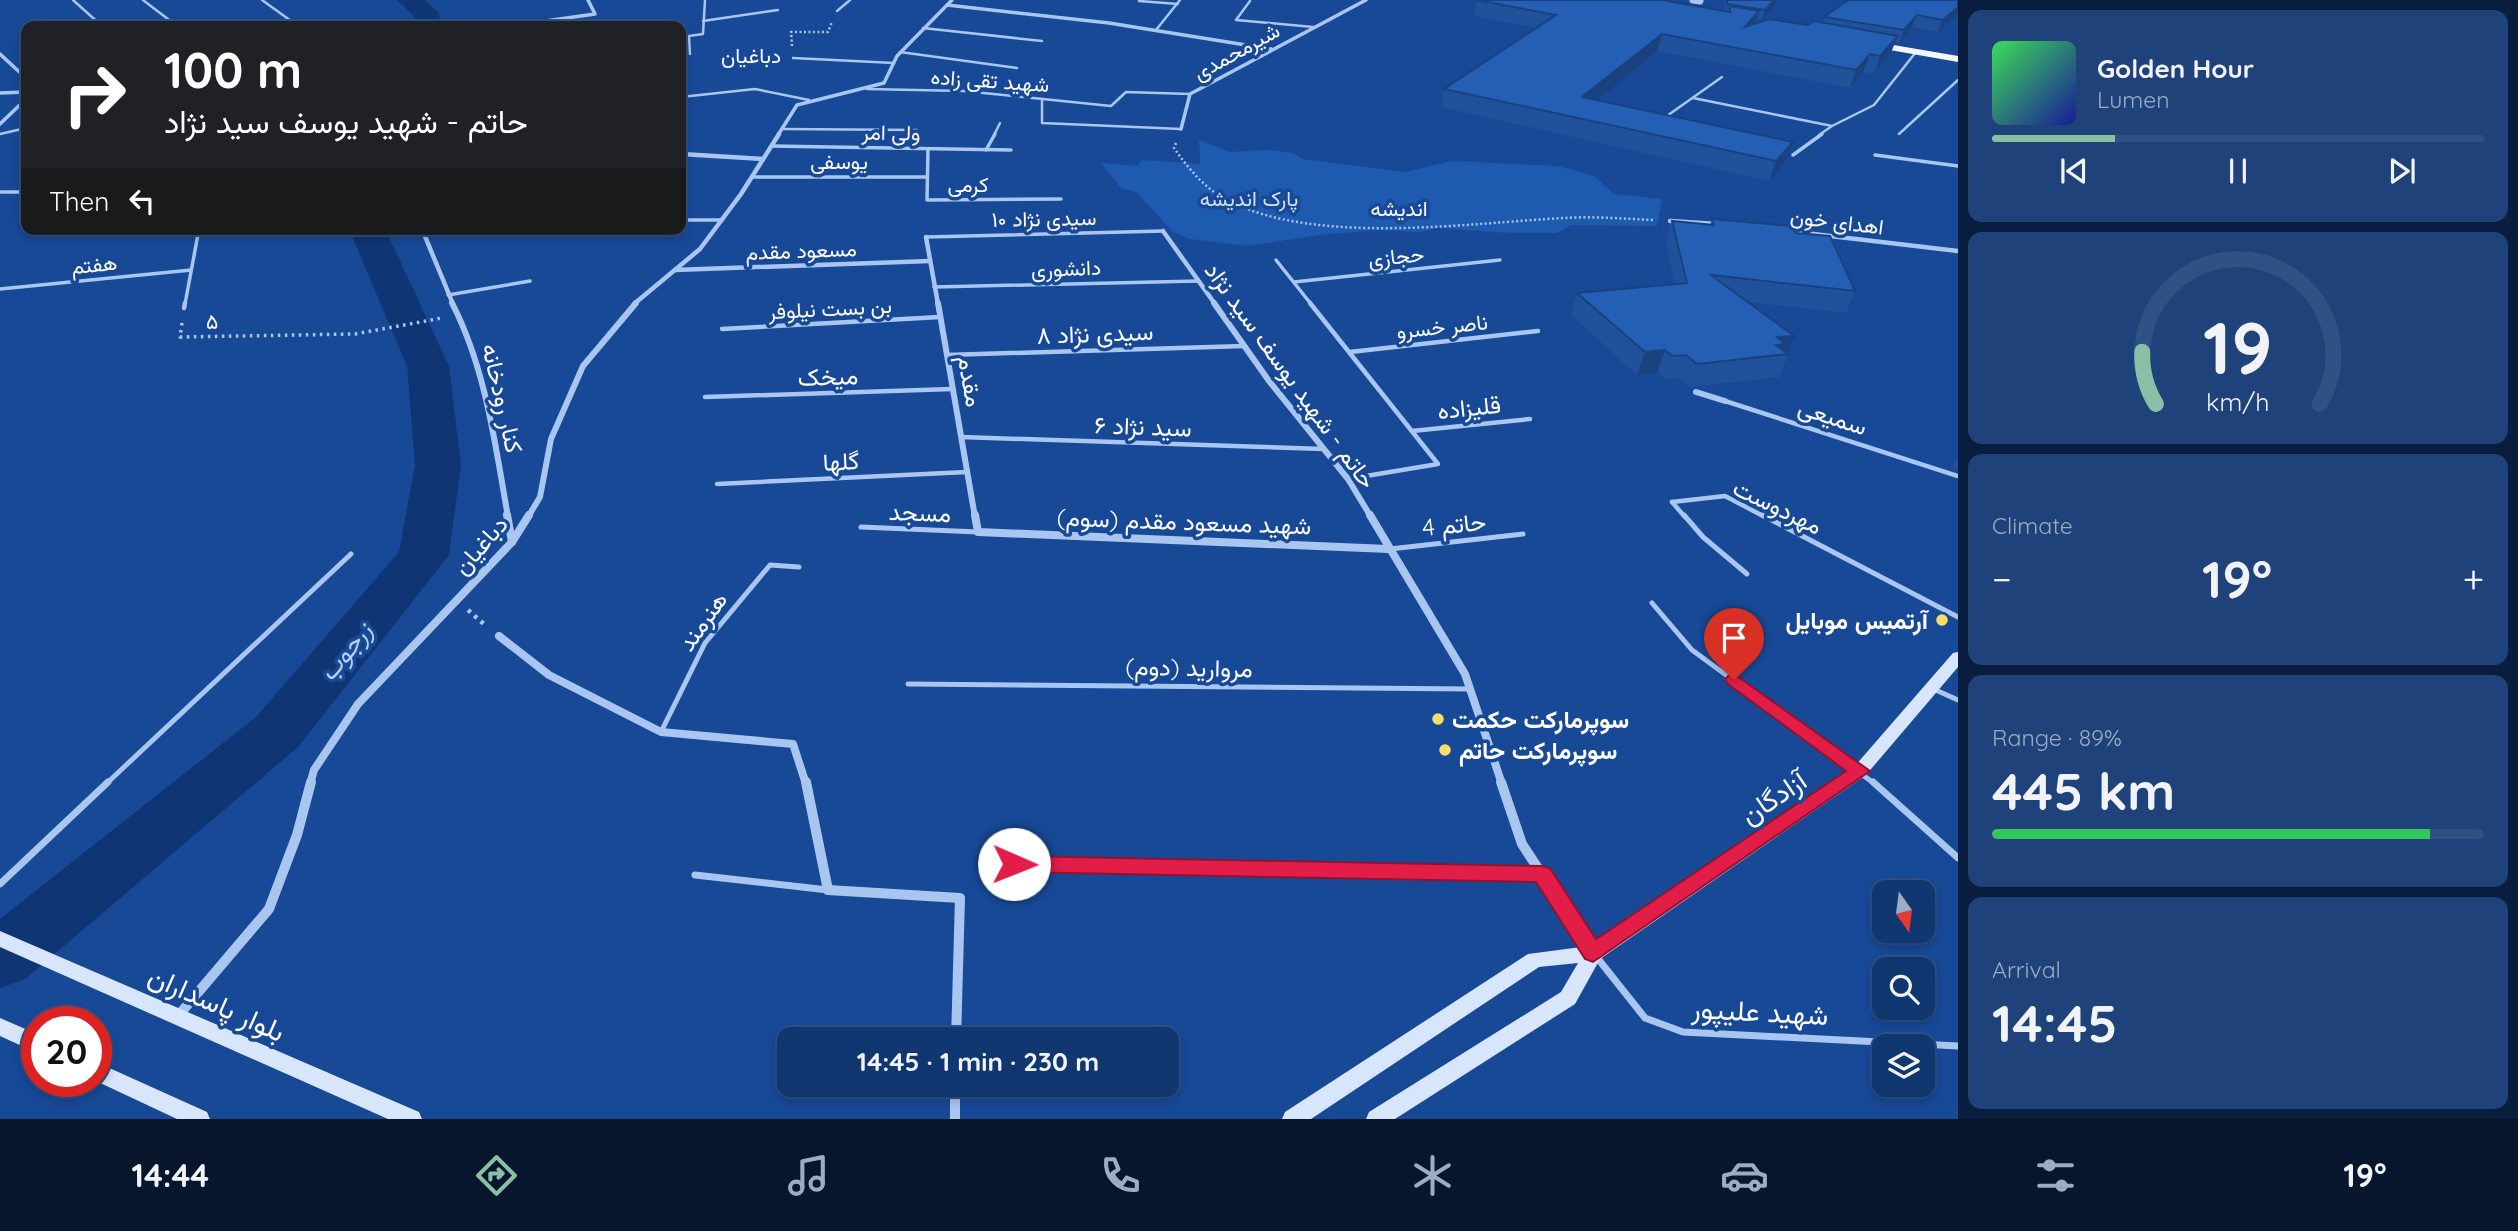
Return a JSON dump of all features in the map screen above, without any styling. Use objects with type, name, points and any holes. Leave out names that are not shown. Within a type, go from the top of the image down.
[{"type":"main road","points":[[1679,3],[1698,2],[1709,8]]},
{"type":"main road","points":[[1958,52],[1864,39],[1958,59]]},
{"type":"main road","name":"آزادگان","points":[[1377,1119],[1568,998],[1593,953],[1860,771],[1958,657]]},
{"type":"main road","name":"بلوار پاسداران","points":[[0,939],[411,1119]]},
{"type":"main road","name":"آزادگان","points":[[1293,1119],[1535,960],[1593,953]]},
{"type":"main road","points":[[112,1078],[199,1119]]},
{"type":"street","points":[[545,21],[595,14],[588,0]]},
{"type":"street","points":[[809,100],[884,83],[900,52],[953,0]]},
{"type":"street","name":"شیرمحمدی","points":[[1181,129],[1191,94],[1366,0]]},
{"type":"street","points":[[947,5],[1156,30],[1271,49]]},
{"type":"street","points":[[0,54],[21,73]]},
{"type":"street","points":[[0,93],[21,92]]},
{"type":"street","name":"دباغیان","points":[[178,1017],[269,909],[297,835],[314,770],[351,715],[512,542],[540,497],[551,439],[583,366],[637,302],[700,249],[752,177],[797,105],[809,100]]},
{"type":"street","points":[[0,124],[21,104]]},
{"type":"street","points":[[686,154],[763,159]]},
{"type":"street","points":[[1670,221],[1724,224]]},
{"type":"street","name":"اهدای خون","points":[[1779,230],[1958,251]]},
{"type":"street","name":"حاتم - شهید یوسف سید نژاد","points":[[1163,231],[1244,346],[1348,479],[1465,674],[1522,844],[1593,953]]},
{"type":"street","name":"کنار رودخانه","points":[[424,235],[448,295],[471,340],[494,436],[512,542]]},
{"type":"street","name":"مقدم","points":[[926,237],[978,532]]},
{"type":"street","name":"مسعود مقدم","points":[[674,270],[930,261]]},
{"type":"street","name":"سمیعی","points":[[1696,392],[1725,401]]},
{"type":"street","name":"شهید مسعود مقدم (سوم)","points":[[978,532],[1388,549]]},
{"type":"street","points":[[499,635],[549,675],[662,732],[793,744],[809,792],[828,890],[960,898],[956,1027]]},
{"type":"street","points":[[955,1097],[955,1119]]},
{"type":"lane","points":[[73,0],[96,21]]},
{"type":"lane","points":[[144,0],[171,21]]},
{"type":"lane","points":[[262,0],[291,21]]},
{"type":"lane","points":[[686,36],[703,33],[705,0]]},
{"type":"lane","points":[[837,11],[850,0]]},
{"type":"lane","points":[[1139,1],[1179,2]]},
{"type":"lane","points":[[1250,1],[1236,20],[1313,27]]},
{"type":"lane","points":[[1156,30],[1179,2]]},
{"type":"lane","points":[[704,21],[778,10]]},
{"type":"lane","points":[[923,28],[1042,41]]},
{"type":"lane","points":[[689,36],[690,54]]},
{"type":"lane","points":[[900,52],[1017,68]]},
{"type":"lane","points":[[1793,155],[1832,126],[1874,105],[1916,52]]},
{"type":"lane","points":[[793,58],[894,62]]},
{"type":"lane","points":[[1661,120],[1722,77]]},
{"type":"lane","points":[[1899,134],[1958,80]]},
{"type":"lane","points":[[686,96],[755,89],[809,100]]},
{"type":"lane","name":"شهید تقی زاده","points":[[867,89],[964,91],[1111,106],[1126,92],[1191,94]]},
{"type":"lane","points":[[1693,98],[1832,126]]},
{"type":"lane","points":[[1042,99],[1042,123],[1181,129]]},
{"type":"lane","points":[[986,150],[1000,123]]},
{"type":"lane","points":[[0,134],[21,129]]},
{"type":"lane","points":[[780,129],[917,130]]},
{"type":"lane","name":"ولی امر","points":[[771,146],[1011,150]]},
{"type":"lane","name":"کرمی","points":[[928,149],[927,200],[1061,200]]},
{"type":"lane","points":[[1875,155],[1958,166]]},
{"type":"lane","name":"یوسفی","points":[[752,177],[926,177]]},
{"type":"lane","points":[[0,192],[21,191]]},
{"type":"lane","points":[[686,220],[722,220]]},
{"type":"lane","name":"سیدی نژاد ۱۰","points":[[926,237],[1163,231]]},
{"type":"lane","name":"۵","points":[[184,308],[198,235]]},
{"type":"lane","points":[[1276,260],[1438,464],[1348,479]]},
{"type":"lane","name":"حجازی","points":[[1294,282],[1500,260]]},
{"type":"lane","name":"هفتم","points":[[0,289],[191,270]]},
{"type":"lane","points":[[448,295],[493,285],[530,281]]},
{"type":"lane","name":"دانشوری","points":[[934,287],[1198,281]]},
{"type":"lane","name":"بن بست نیلوفر","points":[[722,329],[940,317]]},
{"type":"lane","name":"ناصر خسرو","points":[[1350,352],[1538,331]]},
{"type":"lane","name":"سیدی نژاد ۸","points":[[947,355],[1244,346]]},
{"type":"lane","name":"میخک","points":[[705,397],[952,389]]},
{"type":"lane","name":"سمیعی","points":[[1725,401],[1958,476]]},
{"type":"lane","name":"قلیزاده","points":[[1412,430],[1530,419]]},
{"type":"lane","name":"سید نژاد ۶","points":[[961,437],[1324,449]]},
{"type":"lane","name":"گلها","points":[[717,484],[967,472]]},
{"type":"lane","name":"مهردوست","points":[[1747,574],[1703,537],[1672,502],[1725,495],[1958,617]]},
{"type":"lane","name":"مسجد","points":[[861,527],[978,532]]},
{"type":"lane","name":"حاتم 4","points":[[1388,549],[1523,534]]},
{"type":"lane","points":[[0,884],[351,554]]},
{"type":"lane","name":"هنرمند","points":[[662,732],[705,643],[725,616],[770,565],[799,567]]},
{"type":"lane","points":[[1652,603],[1692,650],[1860,771],[1958,858]]},
{"type":"lane","name":"مروارید (دوم)","points":[[908,684],[1470,689]]},
{"type":"lane","points":[[1931,688],[1958,700]]},
{"type":"lane","points":[[1014,864],[1542,874]]},
{"type":"lane","points":[[695,875],[828,890]]},
{"type":"lane","name":"شهید علیپور","points":[[1593,953],[1645,1018],[1684,1032],[1958,1046]]},
{"type":"path","points":[[791,32],[828,32],[837,11]]},
{"type":"path","name":"اندیشه","points":[[1181,129],[1174,148],[1194,177],[1239,206],[1314,225],[1431,224],[1566,217],[1670,221]]},
{"type":"path","name":"۵","points":[[184,308],[180,337],[355,334],[444,318]]},
{"type":"path","points":[[456,601],[499,635]]},
{"type":"green space","name":"پارک اندیشه","points":[[1199,140],[1229,152],[1270,150],[1293,153],[1302,159],[1405,172],[1452,161],[1558,166],[1594,176],[1614,194],[1662,199],[1657,226],[1571,225],[1557,233],[1437,228],[1420,232],[1378,230],[1319,235],[1248,246],[1190,239],[1173,232],[1136,192],[1121,188],[1101,163],[1136,166],[1142,160],[1200,164]]},
{"type":"building","points":[[1477,0],[1662,0],[1730,12],[1730,6],[1759,11],[1745,27],[1769,19],[1808,25],[1814,21],[1898,36],[1880,56],[1870,54],[1856,70],[1662,34],[1582,97],[1793,142],[1776,161],[1444,89],[1556,15]]},
{"type":"building","points":[[1727,0],[1774,0],[1765,10],[1727,4]]},
{"type":"building","points":[[1848,0],[1958,0],[1958,7],[1943,20],[1917,15],[1904,30],[1824,17]]},
{"type":"building","points":[[1712,219],[1793,226],[1796,233],[1830,236],[1855,291],[1711,275],[1794,336],[1777,337],[1785,344],[1776,345],[1788,354],[1697,364],[1686,355],[1672,356],[1665,350],[1645,352],[1577,293],[1687,283],[1672,221],[1714,225]]},
{"type":"waterway","name":"زرجوب","points":[[409,0],[426,13],[427,21]]},
{"type":"waterway","name":"زرجوب","points":[[0,959],[277,732],[424,555],[438,465],[428,366],[370,235]]},
{"type":"place","name":"آرتمیس موبایل","points":[[1942,620]]},
{"type":"place","name":"سوپرمارکت حکمت","points":[[1438,719]]},
{"type":"place","name":"سوپرمارکت حاتم","points":[[1445,750]]},
{"type":"district","name":"دباغیان","points":[[751,55]]},
{"type":"route","points":[[1014,864],[1542,874],[1593,953],[1860,771],[1734,680]]}]
